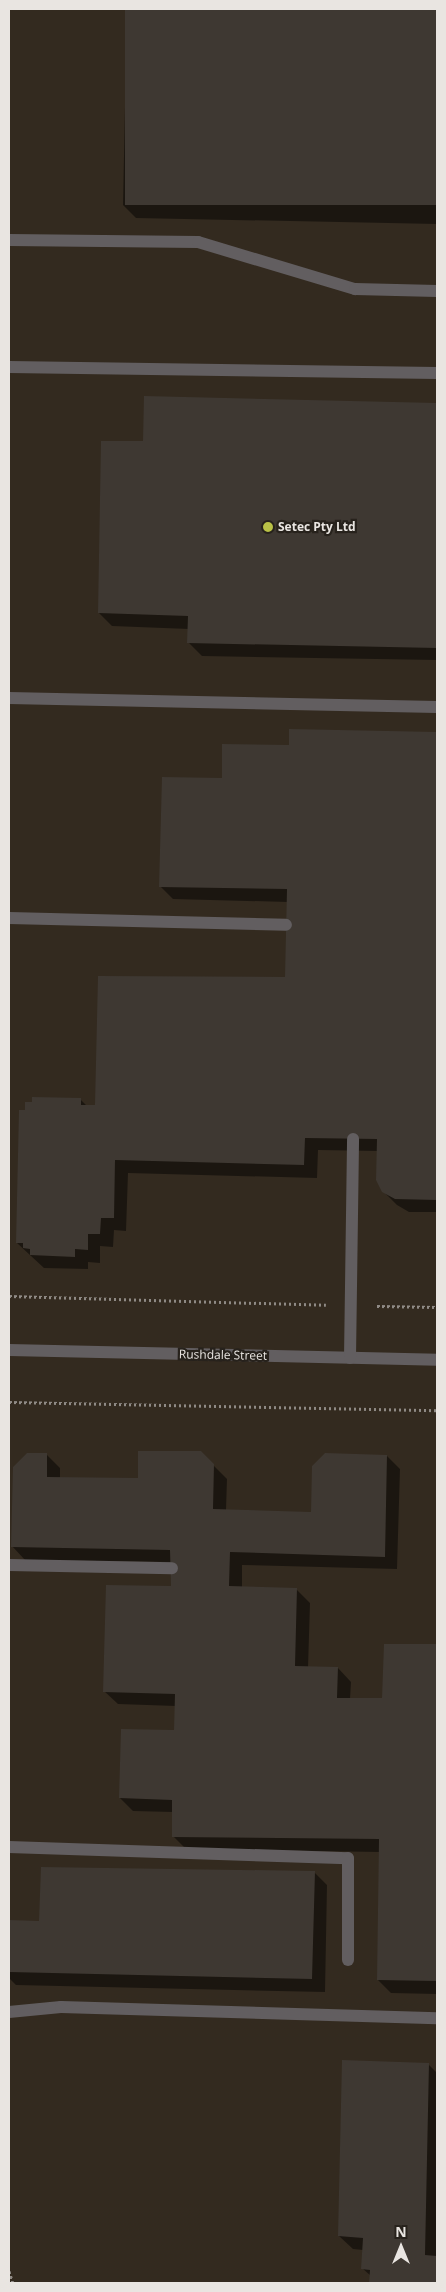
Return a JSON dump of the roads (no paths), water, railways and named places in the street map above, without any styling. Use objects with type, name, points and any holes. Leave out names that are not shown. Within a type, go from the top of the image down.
[{"type":"street","points":[[9,240],[198,242],[355,289],[437,291]]},
{"type":"street","points":[[9,367],[437,373]]},
{"type":"street","points":[[9,698],[437,707]]},
{"type":"street","points":[[9,918],[286,925]]},
{"type":"street","points":[[350,1358],[354,1139]]},
{"type":"street","name":"Rushdale Street","points":[[9,1350],[437,1360]]},
{"type":"street","points":[[9,1565],[172,1568]]},
{"type":"street","points":[[9,1847],[348,1858],[348,1960]]},
{"type":"street","points":[[9,2012],[61,2007],[437,2018]]},
{"type":"place","name":"Setec Pty Ltd","points":[[268,527]]}]
